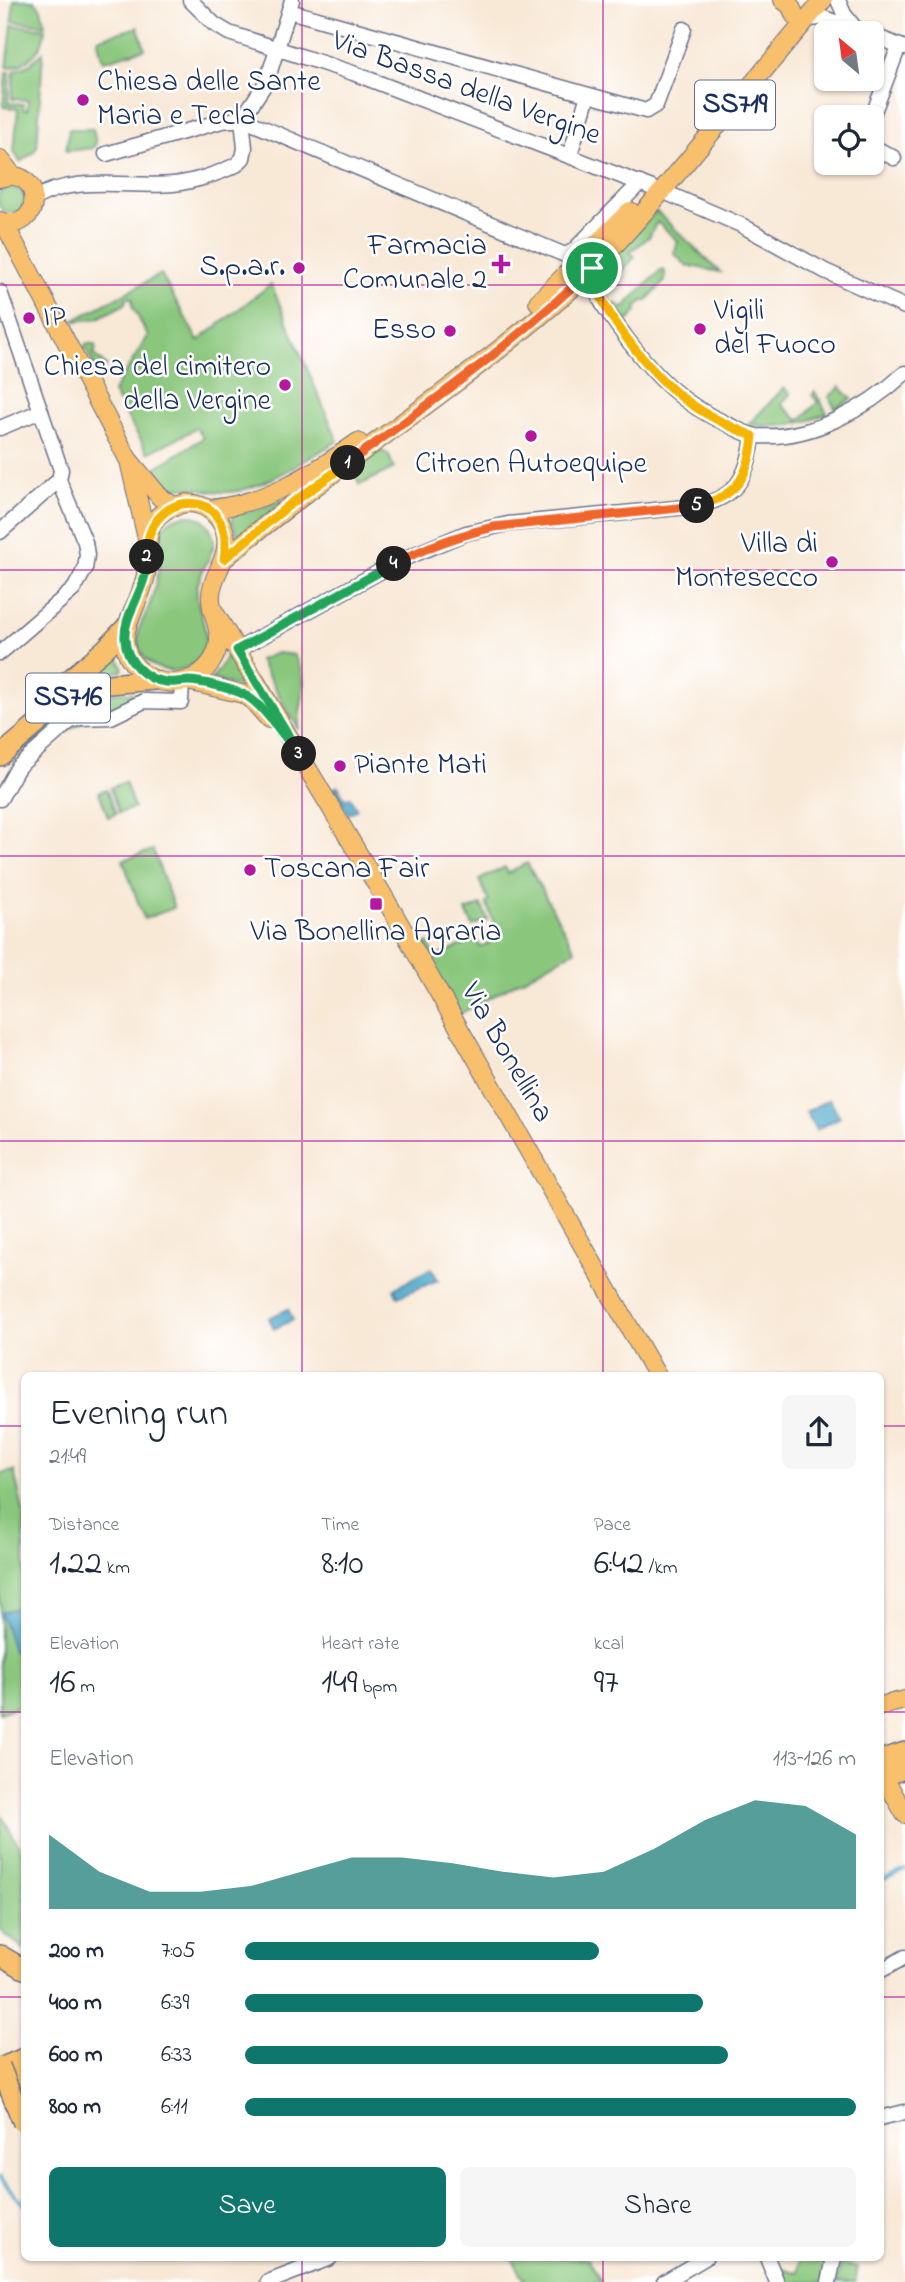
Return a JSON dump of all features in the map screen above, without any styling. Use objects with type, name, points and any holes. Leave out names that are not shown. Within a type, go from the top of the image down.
[{"type":"highway","name":"SS716","points":[[0,738],[125,628]]},
{"type":"highway","name":"SS716","points":[[0,756],[80,690],[99,683],[154,680]]},
{"type":"highway","points":[[884,1759],[905,1752]]},
{"type":"highway","points":[[885,1782],[905,1769]]},
{"type":"highway","points":[[0,1955],[21,1967]]},
{"type":"highway","points":[[21,2059],[0,2067],[21,2118]]},
{"type":"highway","points":[[0,2087],[21,2076]]},
{"type":"highway","points":[[0,2087],[21,2082]]},
{"type":"main road","points":[[783,0],[801,17]]},
{"type":"main road","name":"SS719","points":[[801,17],[809,0]]},
{"type":"main road","name":"SS719","points":[[209,509],[249,503],[277,491],[326,463],[372,432],[542,298],[579,264],[651,187],[801,17],[823,0]]},
{"type":"main road","points":[[0,159],[19,184],[31,212],[9,221],[30,269],[128,458],[160,498],[175,507]]},
{"type":"main road","name":"SS719","points":[[224,559],[288,506],[498,350],[573,287],[592,268],[651,187]]},
{"type":"main road","points":[[128,458],[147,539]]},
{"type":"main road","points":[[154,680],[139,669],[129,655],[125,628],[145,577],[150,528],[157,519],[175,507],[189,503],[209,509],[225,530],[224,559],[212,584],[212,608],[219,636],[217,649],[206,667],[185,681]]},
{"type":"main road","name":"Via Bonellina","points":[[212,608],[303,759],[655,1372]]},
{"type":"main road","name":"Via Bonellina","points":[[154,680],[185,681],[238,692],[248,697],[303,759]]},
{"type":"main road","points":[[884,1705],[905,1700]]},
{"type":"main road","points":[[885,1782],[905,1814]]},
{"type":"street","name":"Via Bassa della Vergine","points":[[190,0],[214,24],[229,33],[342,69],[651,187],[741,225],[825,271],[905,307]]},
{"type":"street","points":[[838,0],[844,13],[853,21]]},
{"type":"street","points":[[19,184],[56,189],[103,183],[177,184],[231,168],[240,162],[244,153],[242,119],[264,88],[290,6],[642,111],[650,110],[656,105],[684,29]]},
{"type":"street","points":[[801,17],[833,21]]},
{"type":"street","points":[[877,105],[902,47],[884,40]]},
{"type":"street","points":[[570,155],[587,95]]},
{"type":"street","points":[[106,154],[222,121],[242,119],[565,256],[651,187]]},
{"type":"street","points":[[884,153],[894,158]]},
{"type":"street","points":[[592,268],[600,298],[615,323],[665,385],[707,414],[753,436],[799,433],[830,423],[883,391],[905,373]]},
{"type":"street","points":[[573,287],[600,298]]},
{"type":"street","points":[[0,292],[62,472],[59,480],[0,532]]},
{"type":"street","points":[[0,428],[41,411]]},
{"type":"street","points":[[237,650],[387,567],[466,533],[494,527],[696,506],[715,501],[729,493],[744,477],[753,436]]},
{"type":"street","points":[[0,653],[74,589],[86,569],[85,542],[59,480]]},
{"type":"street","points":[[0,799],[18,767],[69,722],[80,718],[111,717],[144,701],[181,702],[185,681]]},
{"type":"street","points":[[884,1969],[905,1957]]},
{"type":"street","points":[[884,2117],[905,2112]]},
{"type":"street","points":[[268,2282],[322,2261]]},
{"type":"street","points":[[663,2282],[700,2261]]},
{"type":"street","points":[[768,2261],[777,2282]]},
{"type":"street","points":[[829,2282],[833,2261]]},
{"type":"green space","points":[[14,0],[34,0],[41,9],[45,25],[12,21]]},
{"type":"green space","points":[[12,25],[45,29],[42,44],[34,55],[22,64],[7,68]]},
{"type":"green space","points":[[138,27],[145,49],[103,61],[97,39]]},
{"type":"green space","points":[[43,52],[37,147],[20,162],[14,151],[18,109],[3,107],[6,72],[10,72],[8,103],[23,104],[23,109],[27,110],[28,100],[12,99],[14,71],[29,65]]},
{"type":"green space","points":[[69,129],[93,129],[96,143],[93,148],[66,151]]},
{"type":"green space","points":[[6,188],[16,188],[23,195],[23,205],[16,212],[6,212],[-1,205],[-1,195]]},
{"type":"green space","points":[[656,211],[720,272],[686,265],[674,253],[678,241],[657,222],[649,237],[630,252],[635,257],[603,290],[601,276],[606,265]]},
{"type":"green space","points":[[661,270],[665,271],[665,281],[636,308],[637,311],[629,320],[622,321],[612,307],[616,303],[623,308]]},
{"type":"green space","points":[[161,274],[198,341],[271,284],[338,441],[271,479],[243,490],[225,492],[164,485],[154,469],[203,438],[197,428],[148,453],[113,392],[148,336],[132,305],[133,299],[127,297],[125,304],[98,318],[71,322]]},
{"type":"green space","points":[[94,344],[94,354],[106,366],[99,374],[84,346]]},
{"type":"green space","points":[[840,387],[852,399],[835,408],[829,397]]},
{"type":"green space","points":[[784,388],[790,394],[781,404],[799,421],[818,402],[812,395],[815,392],[827,413],[789,425],[749,424]]},
{"type":"green space","points":[[381,451],[388,454],[394,468],[360,485],[353,471]]},
{"type":"green space","points":[[281,499],[283,502],[242,534],[236,533],[232,520],[234,515],[260,509]]},
{"type":"green space","points":[[189,515],[203,519],[213,537],[211,553],[197,588],[198,605],[205,630],[205,646],[201,655],[184,669],[164,670],[154,666],[140,650],[139,631],[155,586],[163,530],[171,520]]},
{"type":"green space","points":[[230,650],[252,691],[211,679]]},
{"type":"green space","points":[[115,651],[122,671],[77,679]]},
{"type":"green space","points":[[277,653],[294,655],[303,675],[299,730],[259,660]]},
{"type":"green space","points":[[118,692],[138,693],[138,698],[127,707],[99,713],[29,752],[22,744],[35,742],[90,697]]},
{"type":"green space","points":[[125,782],[134,808],[119,813],[110,788]]},
{"type":"green space","points":[[106,789],[116,814],[108,817],[99,792]]},
{"type":"green space","points":[[153,850],[174,908],[144,919],[123,860]]},
{"type":"green space","points":[[527,863],[575,950],[460,1014],[422,946],[429,943],[435,957],[476,939],[480,947],[500,938],[486,903],[489,901],[479,880],[505,867],[508,873]]},
{"type":"green space","points":[[481,905],[488,920],[473,926],[466,911]]},
{"type":"green space","points":[[14,1471],[21,1502],[21,1705],[0,1713],[0,1474]]},
{"type":"green space","points":[[0,1812],[21,1850],[21,1947],[0,1930]]},
{"type":"green space","points":[[514,2261],[590,2261],[601,2282],[526,2282]]},
{"type":"green space","points":[[800,2261],[828,2263],[824,2282],[789,2282],[782,2269],[798,2272]]},
{"type":"green space","points":[[841,2264],[858,2267],[855,2282],[837,2282]]},
{"type":"water","points":[[338,786],[345,799],[350,797],[357,809],[348,814],[334,788]]},
{"type":"water","points":[[829,1099],[840,1117],[816,1130],[806,1112]]},
{"type":"water","points":[[431,1268],[438,1280],[398,1297],[394,1289]]},
{"type":"water","points":[[288,1309],[293,1320],[274,1329],[269,1318]]},
{"type":"water","points":[[21,1606],[21,1648],[13,1651],[1,1613]]},
{"type":"waterway","points":[[884,1879],[905,1870]]},
{"type":"waterway","points":[[0,2178],[21,2202]]},
{"type":"place","name":"Chiesa delle Sante Maria e Tecla","points":[[83,100]]},
{"type":"place","name":"Farmacia Comunale 2","points":[[501,264]]},
{"type":"place","name":"S.p.a.r.","points":[[299,268]]},
{"type":"place","name":"IP","points":[[29,318]]},
{"type":"place","name":"Vigili del Fuoco","points":[[700,329]]},
{"type":"place","name":"Esso","points":[[450,331]]},
{"type":"place","name":"Chiesa del cimitero della Vergine","points":[[285,385]]},
{"type":"place","name":"Citroen Autoequipe","points":[[531,436]]},
{"type":"place","name":"Villa di Montesecco","points":[[832,562]]},
{"type":"place","name":"Piante Mati","points":[[340,766]]},
{"type":"place","name":"Toscana Fair","points":[[250,870]]},
{"type":"place","name":"Via Bonellina Agraria","points":[[376,904]]},
{"type":"route","points":[[592,268],[600,298],[608,312],[665,385],[707,414],[753,436],[746,471],[737,486],[715,501],[696,506],[508,524],[466,533],[403,559],[237,650],[303,759],[253,701],[243,694],[188,681],[162,682],[154,680],[139,669],[129,655],[124,635],[142,590],[150,528],[160,516],[186,503],[209,509],[225,530],[224,559],[288,506],[498,350],[592,268]]}]
